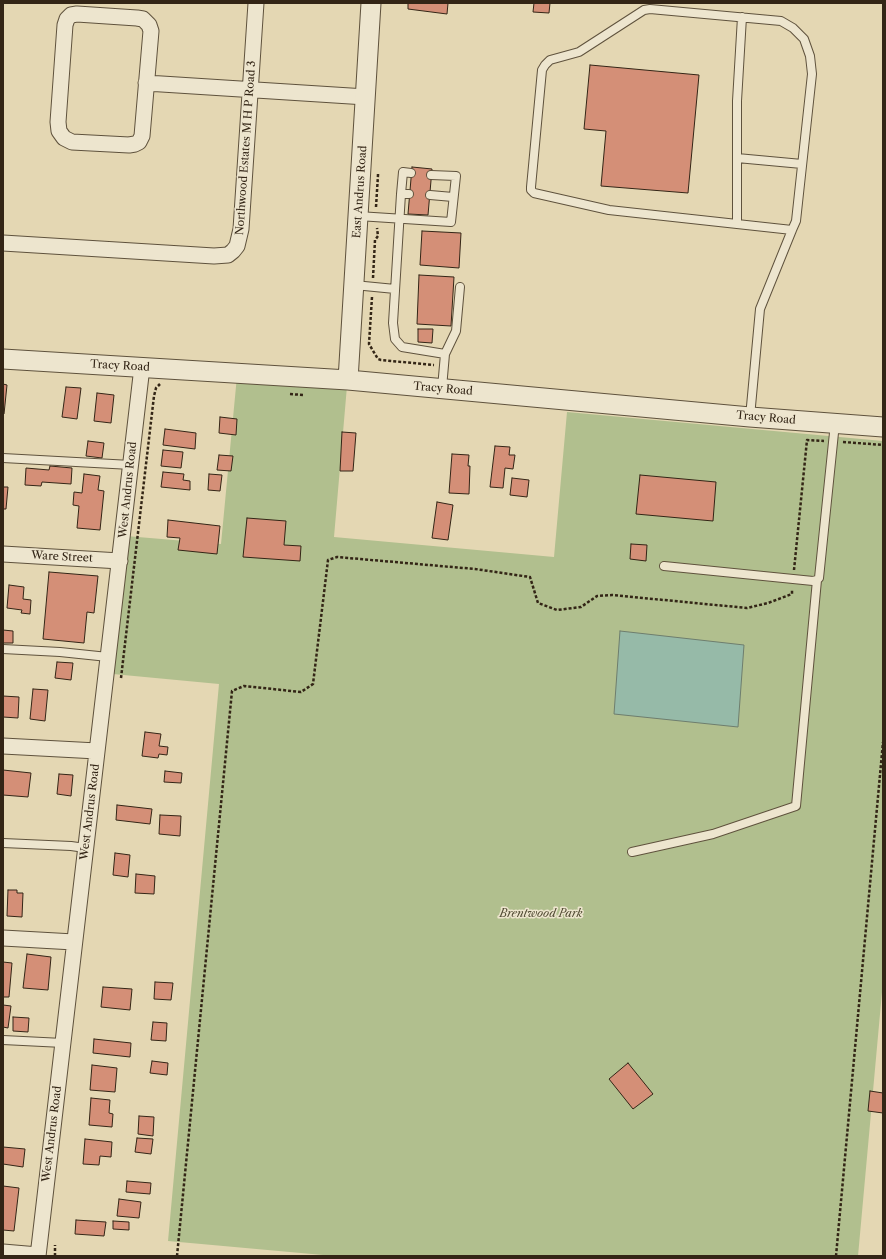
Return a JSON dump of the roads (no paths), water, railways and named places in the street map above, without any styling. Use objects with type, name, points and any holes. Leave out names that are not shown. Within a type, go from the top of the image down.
[{"type":"street","name":"Northwood Estates M H P Road 3","points":[[3,243],[214,256],[228,255],[237,246],[241,229],[256,3]]},
{"type":"street","name":"East Andrus Road","points":[[348,380],[371,3]]},
{"type":"street","points":[[77,14],[137,18],[143,19],[147,22],[151,31],[146,83],[142,136],[139,142],[129,145],[80,143],[72,142],[64,138],[59,131],[58,122],[65,25],[67,19],[71,15],[77,14]]},
{"type":"street","points":[[146,83],[366,97]]},
{"type":"street","name":"Tracy Road","points":[[3,359],[348,380],[750,417],[883,427]]},
{"type":"street","name":"West Andrus Road","points":[[38,1255],[142,368]]},
{"type":"street","name":"Ware Street","points":[[3,554],[120,561]]},
{"type":"street","points":[[3,746],[97,751]]},
{"type":"street","points":[[3,938],[74,942]]},
{"type":"street","points":[[3,1252],[38,1255]]},
{"type":"lane","points":[[750,417],[760,309],[796,221],[812,74],[810,56],[804,40],[793,28],[781,21],[650,9],[644,10],[579,52],[550,60],[545,65],[542,70],[531,190],[609,210],[792,230]]},
{"type":"lane","points":[[737,224],[737,101],[742,18]]},
{"type":"lane","points":[[737,158],[802,164]]},
{"type":"lane","points":[[411,173],[403,172],[405,194],[400,219],[395,289],[393,323],[395,339],[402,347],[445,354]]},
{"type":"lane","points":[[358,216],[451,222],[456,176],[431,175]]},
{"type":"lane","points":[[430,195],[453,197]]},
{"type":"lane","points":[[354,285],[395,289]]},
{"type":"lane","points":[[442,389],[445,354],[456,331],[460,287]]},
{"type":"lane","points":[[632,852],[713,834],[796,806],[817,580],[819,578],[835,423]]},
{"type":"lane","points":[[3,458],[131,465]]},
{"type":"lane","points":[[664,566],[813,581],[817,580]]},
{"type":"lane","points":[[3,649],[60,652],[108,657]]},
{"type":"lane","points":[[3,843],[85,848]]},
{"type":"lane","points":[[3,1040],[63,1042]]},
{"type":"park label","name":"Brentwood Park","points":[[541,914]]}]
